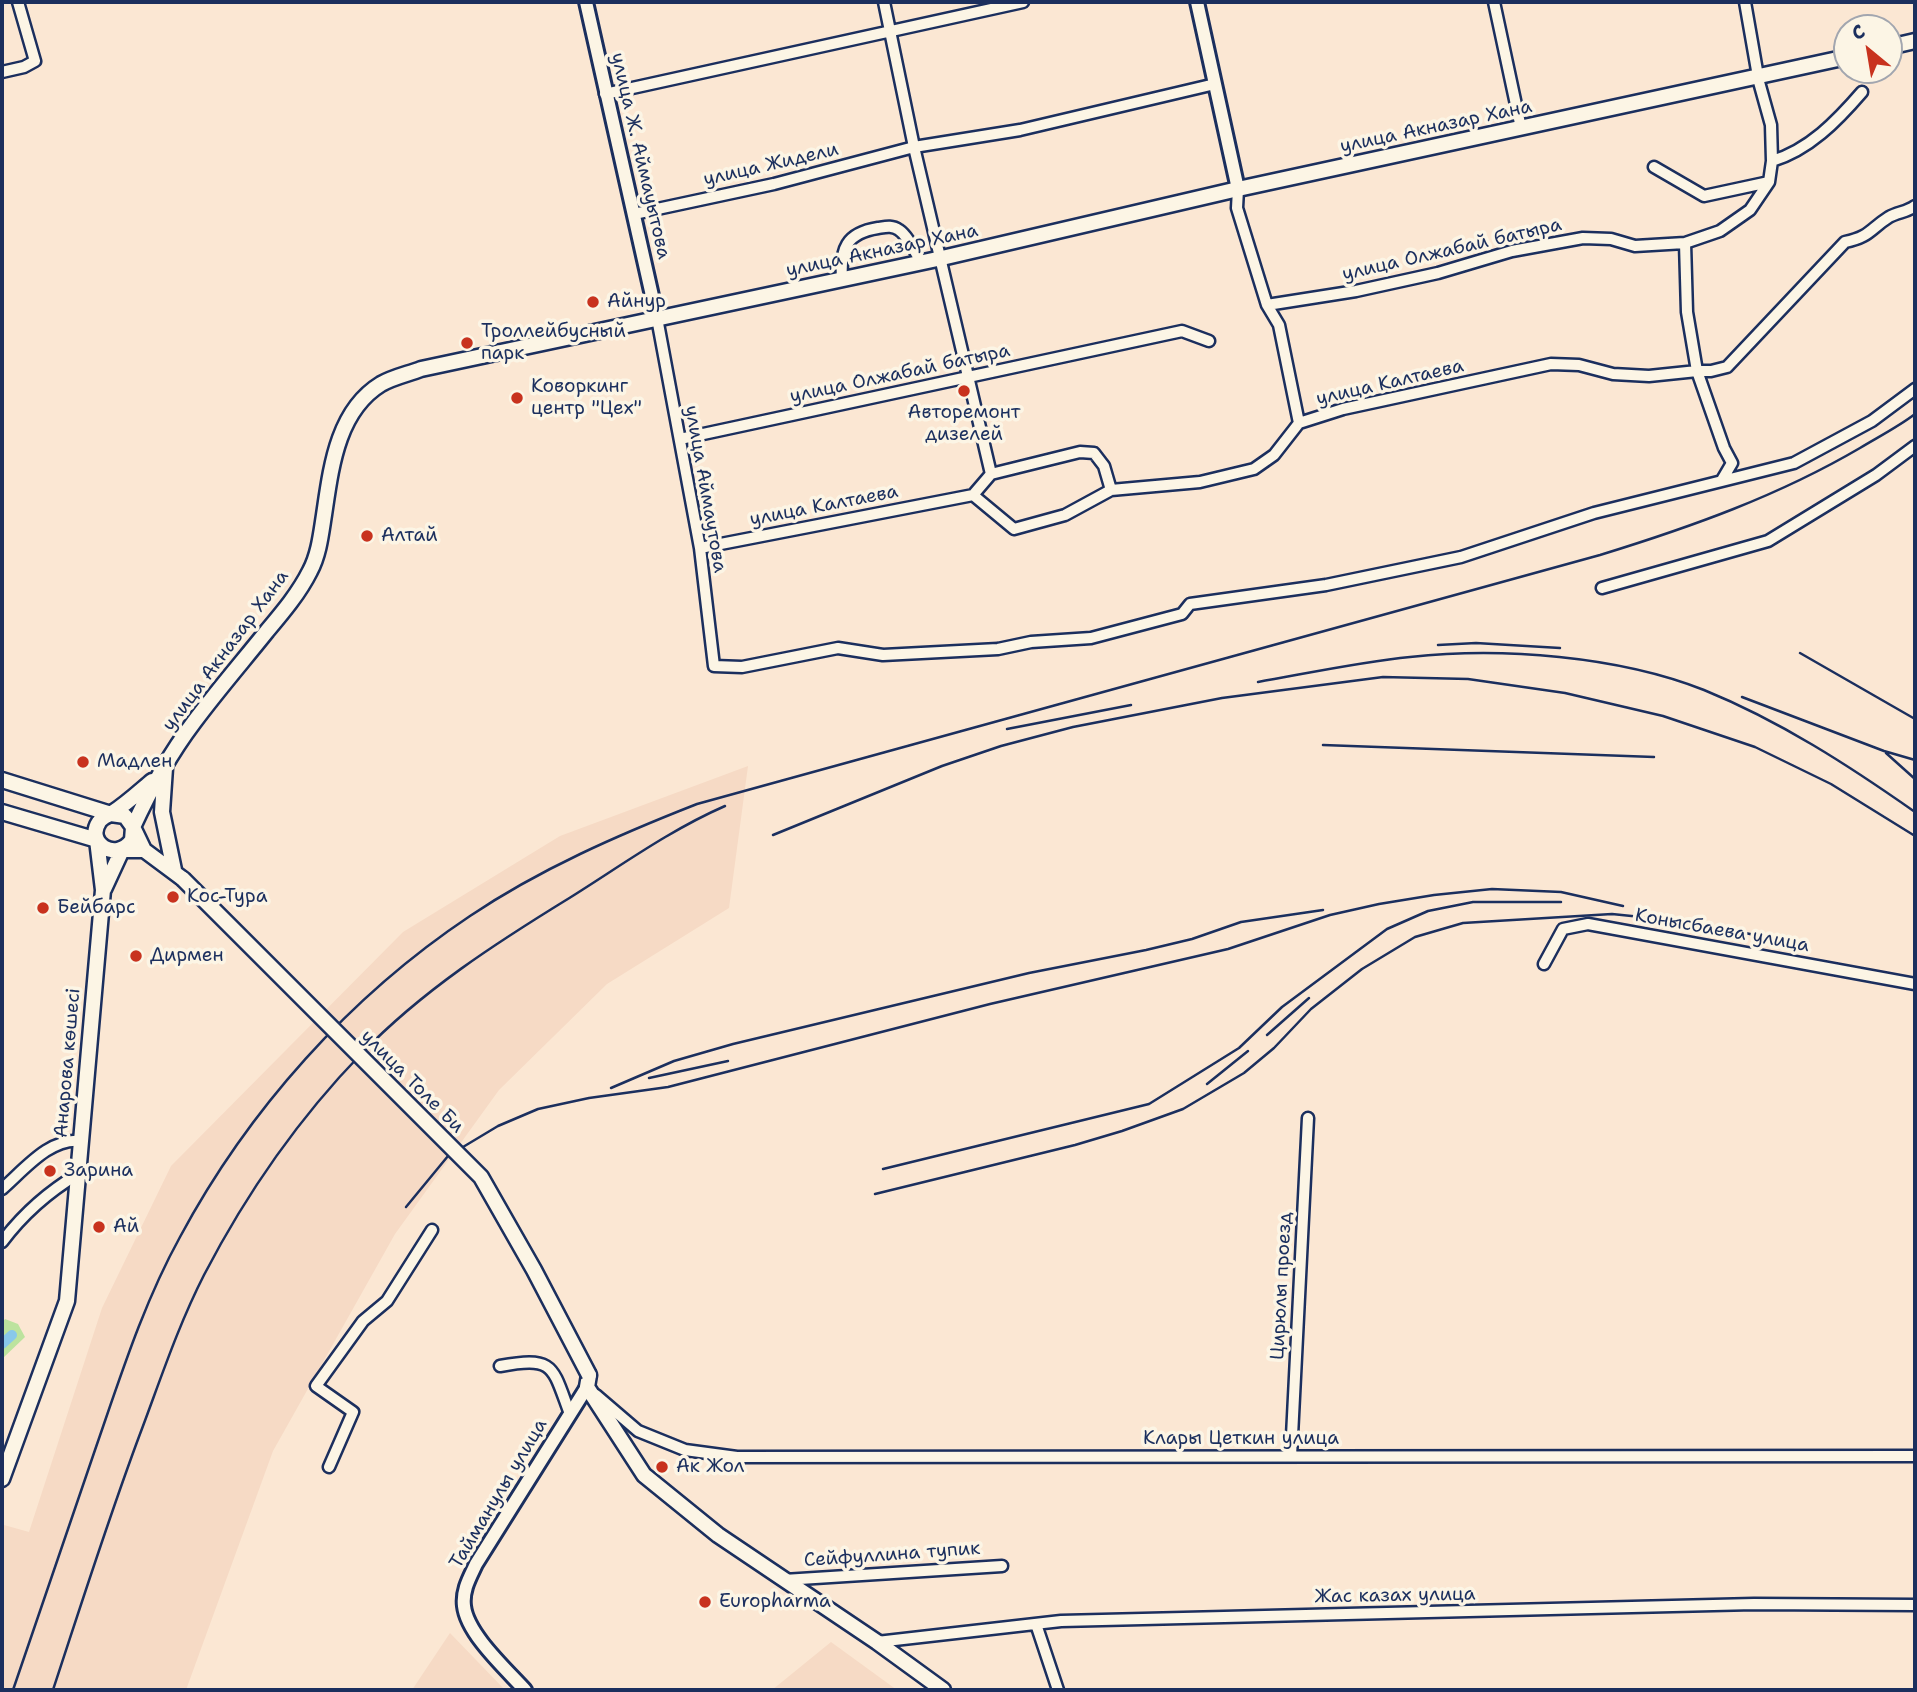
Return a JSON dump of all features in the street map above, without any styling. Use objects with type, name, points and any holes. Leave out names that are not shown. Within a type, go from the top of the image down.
[{"type":"main road","name":"улица Акназар Хана","points":[[133,827],[156,778],[192,723],[292,601],[311,569],[318,549],[328,488],[342,431],[352,411],[366,394],[384,382],[421,369],[942,258],[1238,189],[1758,80],[1833,61]]},
{"type":"main road","points":[[166,763],[162,812],[178,874]]},
{"type":"main road","name":"улица Акназар Хана","points":[[111,814],[156,778]]},
{"type":"main road","points":[[2,780],[125,816],[144,850],[106,849],[97,841],[2,812]]},
{"type":"main road","points":[[103,890],[96,829],[99,821],[111,814]]},
{"type":"main road","points":[[103,890],[122,850],[132,841],[133,827]]},
{"type":"main road","name":"улица Толе Би","points":[[144,850],[178,874],[481,1177],[534,1270],[588,1381],[644,1475],[718,1535],[943,1690]]},
{"type":"main road","name":"Анарова көшесі","points":[[2,1479],[67,1301],[103,890]]},
{"type":"street","points":[[2,72],[35,61],[19,2]]},
{"type":"street","name":"улица Ж. Аймауытова","points":[[586,2],[657,318]]},
{"type":"street","points":[[884,2],[914,147],[991,474]]},
{"type":"street","points":[[606,94],[1023,2]]},
{"type":"street","points":[[1197,2],[1238,189],[1237,208],[1267,304],[1279,325],[1299,422]]},
{"type":"street","points":[[1494,2],[1521,128]]},
{"type":"street","name":"улица Олжабай батыра","points":[[1267,304],[1356,291],[1438,273],[1512,251],[1584,238],[1611,239],[1635,246],[1685,243],[1720,231],[1750,210],[1769,182],[1772,161],[1771,125],[1758,80],[1745,2]]},
{"type":"street","name":"улица Жидели","points":[[634,214],[774,184],[914,147],[1020,130],[1215,83]]},
{"type":"street","points":[[1772,161],[1802,148],[1839,119],[1862,92]]},
{"type":"street","points":[[1654,167],[1704,196],[1769,182]]},
{"type":"street","name":"улица Калтаева","points":[[1111,489],[1199,482],[1254,469],[1275,455],[1299,422],[1343,409],[1551,364],[1579,365],[1613,374],[1649,376],[1711,371],[1727,367],[1845,242],[1869,235],[1890,216],[1915,206]]},
{"type":"street","points":[[842,279],[844,251],[851,239],[863,230],[890,226],[898,229],[921,262]]},
{"type":"street","points":[[1685,243],[1686,312],[1697,371],[1724,448],[1732,463],[1721,481]]},
{"type":"street","name":"улица Аймаутова","points":[[657,318],[700,548],[714,666],[742,667],[838,648],[883,655],[998,649],[1031,642],[1091,638],[1182,614],[1190,604],[1326,585],[1461,557],[1594,513],[1721,481]]},
{"type":"street","name":"улица Олжабай батыра","points":[[680,439],[1182,331],[1209,341]]},
{"type":"street","points":[[1721,481],[1794,463],[1872,421],[1915,389]]},
{"type":"street","points":[[1602,588],[1768,541],[1876,475],[1915,446]]},
{"type":"street","points":[[1080,452],[1094,453],[1104,466],[1111,489],[1065,515],[1014,529],[973,495],[991,474],[1080,452]]},
{"type":"street","name":"улица Калтаева","points":[[700,548],[973,495]]},
{"type":"street","name":"Конысбаева улица","points":[[1544,964],[1563,929],[1588,924],[1915,984]]},
{"type":"street","name":"Цирюлы проезд","points":[[1291,1456],[1308,1118]]},
{"type":"street","points":[[2,1189],[48,1150],[69,1139],[81,1141]]},
{"type":"street","points":[[2,1242],[18,1220],[55,1188],[78,1174]]},
{"type":"street","points":[[329,1467],[353,1412],[316,1386],[363,1321],[387,1301],[432,1230]]},
{"type":"street","points":[[500,1366],[529,1361],[543,1362],[550,1367],[558,1381],[570,1414]]},
{"type":"street","name":"Тайманулы улица","points":[[525,1690],[469,1622],[464,1606],[464,1591],[476,1564],[588,1381]]},
{"type":"street","name":"Клары Цеткин улица","points":[[588,1381],[638,1432],[685,1450],[737,1457],[1915,1456]]},
{"type":"street","name":"Сейфуллина тупик","points":[[784,1580],[1002,1566]]},
{"type":"street","name":"Жас казах улица","points":[[877,1642],[1061,1621],[1754,1604],[1915,1605]]},
{"type":"street","points":[[1036,1624],[1058,1690]]},
{"type":"shaded area","points":[[748,766],[729,908],[607,984],[499,1090],[395,1234],[273,1451],[186,1690],[2,1690],[4,1525],[29,1532],[102,1308],[171,1166],[403,932],[560,836]]},
{"type":"shaded area","points":[[450,1633],[505,1690],[412,1690]]},
{"type":"shaded area","points":[[831,1642],[897,1690],[772,1690]]},
{"type":"green space","points":[[5,1319],[18,1324],[25,1337],[2,1359],[2,1323]]},
{"type":"waterway","points":[[2,1344],[12,1335]]},
{"type":"railway","points":[[13,1690],[133,1342],[167,1262],[207,1190],[270,1101],[343,1019],[384,982],[470,916],[524,883],[580,854],[697,804],[1600,555],[1766,496],[1860,448],[1915,414]]},
{"type":"railway","points":[[1438,645],[1476,643],[1560,648]]},
{"type":"railway","points":[[1800,653],[1915,719]]},
{"type":"railway","points":[[1258,682],[1372,662],[1446,654],[1559,657],[1635,669],[1704,690],[1760,716],[1839,761],[1915,812]]},
{"type":"railway","points":[[773,835],[942,766],[1001,746],[1073,727],[1222,698],[1383,677],[1468,679],[1565,693],[1663,716],[1755,747],[1831,784],[1915,836]]},
{"type":"railway","points":[[1742,697],[1884,751],[1915,760]]},
{"type":"railway","points":[[1007,729],[1131,705]]},
{"type":"railway","points":[[1323,745],[1654,757]]},
{"type":"railway","points":[[1886,753],[1915,779]]},
{"type":"railway","points":[[53,1690],[119,1492],[187,1312],[237,1216],[295,1131],[362,1053],[435,988],[515,932],[646,848],[725,806]]},
{"type":"railway","points":[[406,1207],[448,1156],[498,1126],[538,1109],[589,1098],[668,1087],[990,1004],[1228,949],[1330,915],[1379,904],[1492,889],[1561,892],[1623,906]]},
{"type":"railway","points":[[883,1169],[1149,1104],[1239,1048],[1282,1007],[1387,929],[1428,911],[1473,902],[1561,902]]},
{"type":"railway","points":[[611,1088],[674,1061],[733,1044],[1029,973],[1192,939],[1241,922],[1323,910]]},
{"type":"railway","points":[[875,1194],[1075,1145],[1183,1109],[1244,1073],[1274,1048],[1311,1009],[1362,969],[1415,937],[1463,923],[1612,914],[1690,922],[1790,942]]},
{"type":"railway","points":[[1267,1035],[1309,998]]},
{"type":"railway","points":[[1207,1084],[1248,1051]]},
{"type":"railway","points":[[649,1078],[728,1061]]},
{"type":"place","name":"Айнур","points":[[593,302]]},
{"type":"place","name":"Троллейбусный парк","points":[[467,343]]},
{"type":"place","name":"Авторемонт дизелей","points":[[964,391]]},
{"type":"place","name":"Коворкинг центр \"Цех\"","points":[[517,398]]},
{"type":"place","name":"Алтай","points":[[367,536]]},
{"type":"place","name":"Мадлен","points":[[83,762]]},
{"type":"place","name":"Кос-Тура","points":[[173,897]]},
{"type":"place","name":"Бейбарс","points":[[43,908]]},
{"type":"place","name":"Дирмен","points":[[136,956]]},
{"type":"place","name":"Зарина","points":[[50,1171]]},
{"type":"place","name":"Ай","points":[[99,1227]]},
{"type":"place","name":"Ак Жол","points":[[662,1467]]},
{"type":"place","name":"Europharma","points":[[705,1602]]}]
